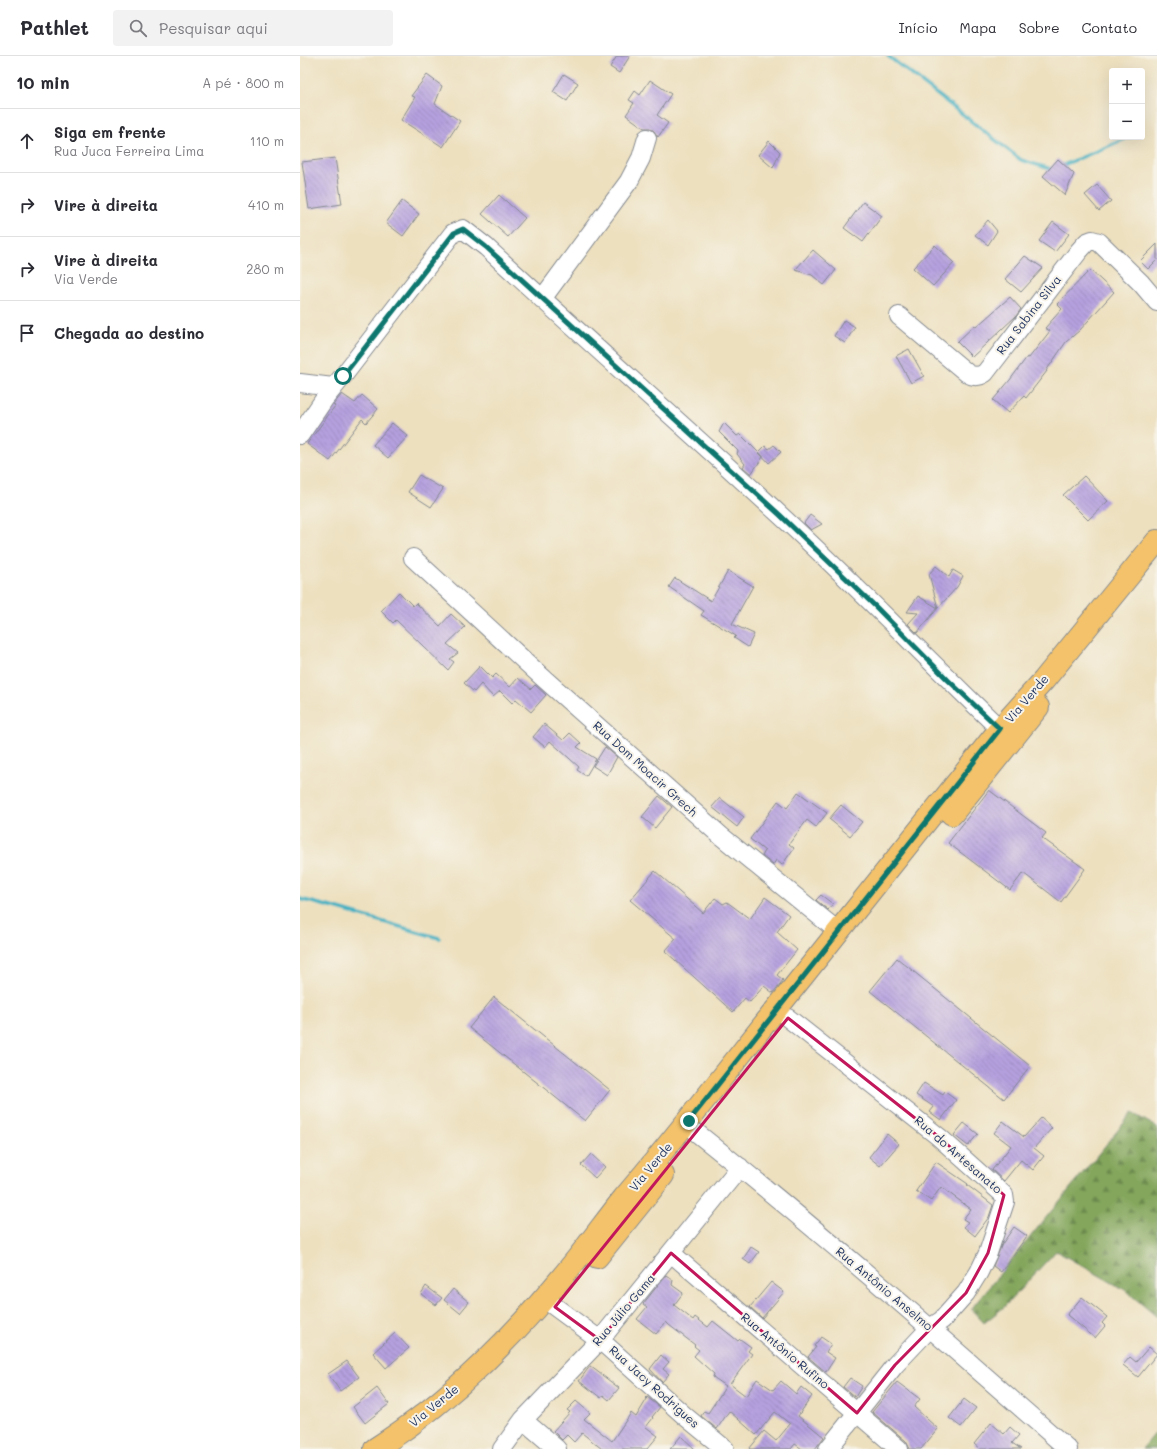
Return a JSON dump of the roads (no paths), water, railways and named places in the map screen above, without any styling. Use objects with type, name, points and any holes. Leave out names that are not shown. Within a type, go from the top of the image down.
[{"type":"main road","name":"Via Verde","points":[[400,1449],[429,1428],[479,1385],[518,1347],[576,1260],[689,1121],[1000,729],[1044,680],[1157,540]]},
{"type":"main road","name":"Via Verde","points":[[375,1449],[423,1416],[448,1395],[524,1321],[549,1302],[620,1229],[788,1018],[843,946],[1157,561]]},
{"type":"street","points":[[542,299],[629,181],[641,158],[647,138]]},
{"type":"street","points":[[300,435],[320,404],[454,233],[463,229],[486,247],[780,515],[1000,729]]},
{"type":"street","name":"Rua Sabina Silva","points":[[899,316],[962,370],[976,377],[981,376],[985,373],[1079,251],[1087,242],[1092,240],[1099,242],[1141,283],[1157,302]]},
{"type":"street","points":[[300,383],[333,387]]},
{"type":"street","name":"Rua Dom Moacir Grech","points":[[413,558],[541,676],[721,836],[839,932]]},
{"type":"street","name":"Rua do Artesanato","points":[[788,1018],[939,1137],[1004,1195],[1004,1202],[996,1231],[980,1272],[953,1309],[942,1320],[930,1328]]},
{"type":"street","name":"Rua Antônio Anselmo","points":[[697,1133],[740,1167],[930,1328],[1068,1449]]},
{"type":"street","name":"Rua Júlio Gama","points":[[502,1449],[523,1420],[600,1340],[740,1167]]},
{"type":"street","name":"Rua Antônio Rufino","points":[[671,1253],[899,1449]]},
{"type":"street","name":"Rua Jacy Rodrigues","points":[[549,1302],[600,1340],[686,1417],[725,1449]]},
{"type":"street","points":[[828,1449],[895,1365],[930,1328]]},
{"type":"street","points":[[523,1420],[557,1449]]},
{"type":"waterway","points":[[888,56],[1021,160],[1054,170]]},
{"type":"waterway","points":[[1061,166],[1123,140]]},
{"type":"waterway","points":[[300,899],[439,938]]}]
